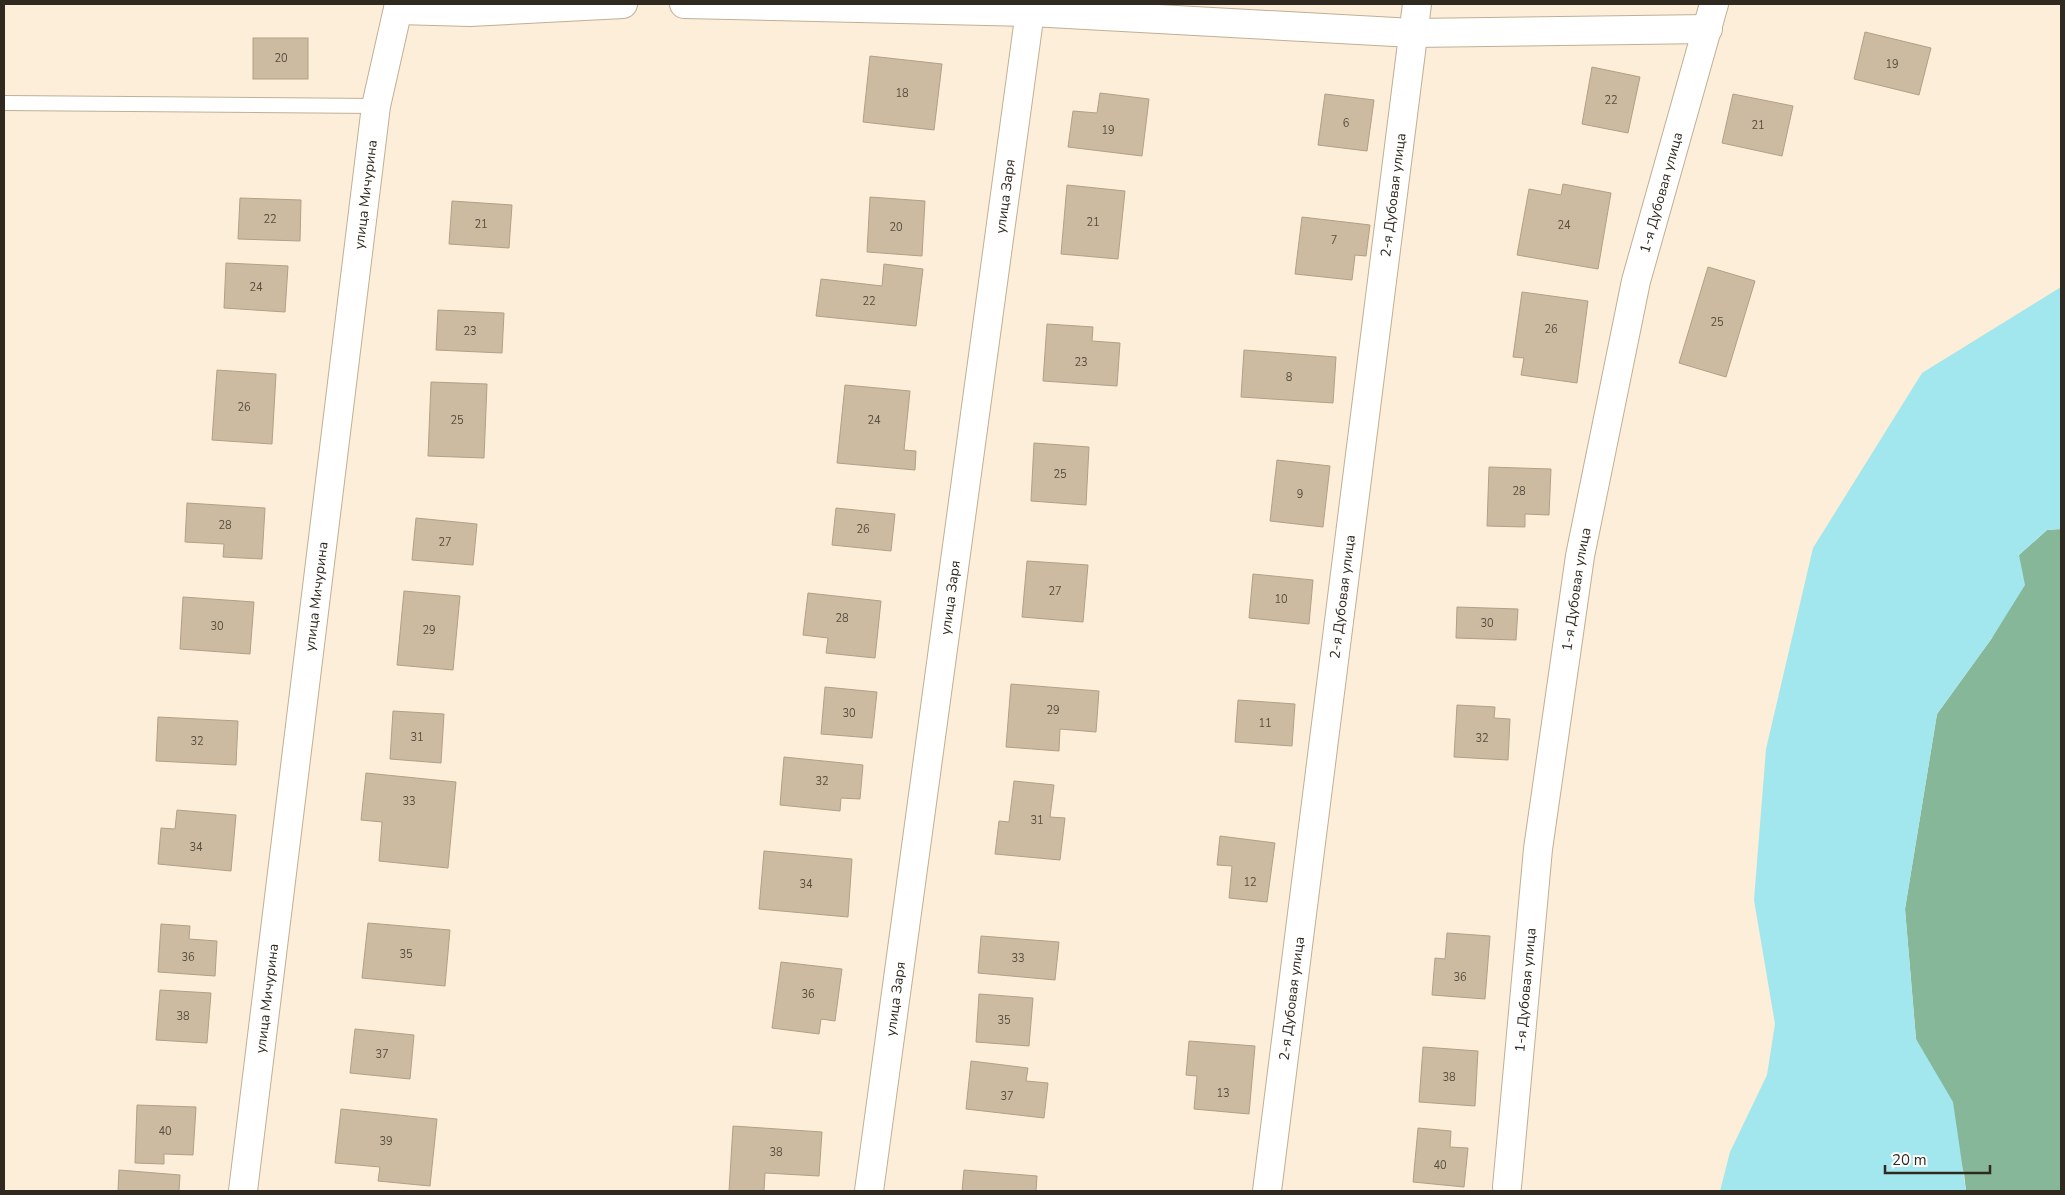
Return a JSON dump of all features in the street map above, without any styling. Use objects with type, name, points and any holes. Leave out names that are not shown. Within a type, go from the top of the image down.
[{"type":"street","points":[[398,7],[470,12],[623,4]]},
{"type":"street","points":[[684,4],[1031,8],[1413,33],[1711,16]]},
{"type":"street","name":"2-я Дубовая улица","points":[[1267,1191],[1417,4]]},
{"type":"street","name":"улица Мичурина","points":[[243,1191],[376,106],[398,7]]},
{"type":"street","name":"улица Заря","points":[[869,1191],[1031,8]]},
{"type":"street","name":"1-я Дубовая улица","points":[[1507,1187],[1538,849],[1580,556],[1636,281],[1711,16]]},
{"type":"lane","points":[[4,103],[376,106]]},
{"type":"green space","points":[[2061,529],[2061,1191],[1966,1191],[1964,1173],[1916,1039],[1905,909],[1937,714],[1992,638],[2019,555],[2047,530]]},
{"type":"water","points":[[2061,287],[2061,529],[2047,530],[2019,555],[2025,585],[1992,638],[1937,714],[1905,909],[1916,1039],[1953,1102],[1966,1191],[1720,1191],[1730,1152],[1767,1075],[1775,1024],[1754,900],[1766,749],[1813,548],[1922,373]]},
{"type":"building","points":[[1865,32],[1931,48],[1919,95],[1854,79]]},
{"type":"building","points":[[253,38],[308,38],[308,79],[253,79]]},
{"type":"building","points":[[870,56],[942,64],[934,130],[863,122]]},
{"type":"building","points":[[1592,67],[1640,77],[1628,133],[1582,124]]},
{"type":"building","points":[[1100,93],[1149,99],[1142,156],[1068,147],[1073,111],[1097,113]]},
{"type":"building","points":[[1325,94],[1374,100],[1367,151],[1318,145]]},
{"type":"building","points":[[1733,94],[1793,106],[1782,156],[1722,143]]},
{"type":"building","points":[[1563,184],[1611,193],[1598,269],[1517,255],[1529,189],[1561,195]]},
{"type":"building","points":[[1067,185],[1125,191],[1118,259],[1061,254]]},
{"type":"building","points":[[870,197],[925,201],[922,256],[867,252]]},
{"type":"building","points":[[240,198],[301,200],[300,241],[238,239]]},
{"type":"building","points":[[452,201],[512,205],[509,248],[449,244]]},
{"type":"building","points":[[1302,217],[1370,225],[1366,256],[1355,255],[1352,280],[1295,274]]},
{"type":"building","points":[[226,263],[288,266],[285,312],[224,308]]},
{"type":"building","points":[[884,264],[923,269],[916,326],[816,316],[821,279],[882,286]]},
{"type":"building","points":[[1708,267],[1755,281],[1726,377],[1679,363]]},
{"type":"building","points":[[1522,292],[1588,301],[1577,383],[1521,375],[1524,358],[1513,357]]},
{"type":"building","points":[[438,310],[504,313],[502,353],[436,350]]},
{"type":"building","points":[[1047,324],[1093,327],[1092,341],[1120,343],[1117,386],[1043,381]]},
{"type":"building","points":[[1244,350],[1336,357],[1333,403],[1241,397]]},
{"type":"building","points":[[217,370],[276,374],[272,444],[212,440]]},
{"type":"building","points":[[431,382],[487,384],[484,458],[428,456]]},
{"type":"building","points":[[845,385],[910,391],[904,450],[916,451],[915,470],[837,463]]},
{"type":"building","points":[[1034,443],[1089,447],[1086,505],[1031,501]]},
{"type":"building","points":[[1277,460],[1330,466],[1323,527],[1270,521]]},
{"type":"building","points":[[1489,467],[1551,469],[1549,515],[1525,514],[1525,527],[1487,526]]},
{"type":"building","points":[[187,503],[265,508],[262,559],[223,557],[224,544],[185,542]]},
{"type":"building","points":[[836,508],[895,514],[891,551],[832,545]]},
{"type":"building","points":[[416,518],[477,524],[473,565],[412,560]]},
{"type":"building","points":[[1027,561],[1088,565],[1083,622],[1022,617]]},
{"type":"building","points":[[1253,574],[1313,580],[1309,624],[1249,618]]},
{"type":"building","points":[[404,591],[460,596],[453,670],[397,665]]},
{"type":"building","points":[[808,593],[881,601],[875,658],[826,653],[828,638],[803,635]]},
{"type":"building","points":[[183,597],[254,602],[250,654],[180,649]]},
{"type":"building","points":[[1457,607],[1518,609],[1516,640],[1456,638]]},
{"type":"building","points":[[1011,684],[1099,691],[1096,732],[1060,729],[1059,751],[1006,747]]},
{"type":"building","points":[[825,687],[877,692],[872,738],[821,734]]},
{"type":"building","points":[[1238,700],[1295,704],[1292,746],[1235,742]]},
{"type":"building","points":[[1457,705],[1495,707],[1494,718],[1510,719],[1508,760],[1454,757]]},
{"type":"building","points":[[393,711],[444,714],[441,763],[390,759]]},
{"type":"building","points":[[158,717],[238,721],[236,765],[156,761]]},
{"type":"building","points":[[784,757],[863,765],[860,799],[841,798],[840,811],[780,805]]},
{"type":"building","points":[[366,773],[456,782],[448,868],[379,861],[382,822],[361,820]]},
{"type":"building","points":[[1014,781],[1054,785],[1050,817],[1065,818],[1060,860],[995,854],[999,821],[1009,822]]},
{"type":"building","points":[[177,810],[236,815],[231,871],[158,864],[161,828],[175,829]]},
{"type":"building","points":[[1220,836],[1275,843],[1267,902],[1229,898],[1232,866],[1217,865]]},
{"type":"building","points":[[764,851],[852,859],[848,917],[759,909]]},
{"type":"building","points":[[368,923],[450,930],[445,986],[362,978]]},
{"type":"building","points":[[161,924],[190,926],[189,939],[217,941],[215,976],[158,972]]},
{"type":"building","points":[[1447,933],[1490,936],[1485,999],[1432,995],[1435,958],[1445,959]]},
{"type":"building","points":[[981,936],[1059,942],[1055,980],[978,973]]},
{"type":"building","points":[[781,962],[842,969],[835,1021],[821,1019],[819,1034],[772,1028]]},
{"type":"building","points":[[160,990],[211,993],[207,1043],[156,1040]]},
{"type":"building","points":[[979,994],[1033,998],[1029,1046],[976,1042]]},
{"type":"building","points":[[355,1029],[414,1035],[410,1079],[350,1073]]},
{"type":"building","points":[[1189,1041],[1255,1046],[1249,1114],[1194,1109],[1197,1076],[1186,1075]]},
{"type":"building","points":[[1423,1047],[1478,1051],[1475,1106],[1419,1102]]},
{"type":"building","points":[[971,1061],[1028,1068],[1026,1081],[1048,1083],[1044,1118],[966,1109]]},
{"type":"building","points":[[137,1105],[196,1107],[193,1155],[164,1154],[164,1164],[135,1163]]},
{"type":"building","points":[[341,1109],[437,1119],[430,1186],[378,1181],[380,1167],[335,1163]]},
{"type":"building","points":[[733,1126],[822,1132],[819,1176],[765,1173],[764,1191],[729,1191]]},
{"type":"building","points":[[1418,1128],[1451,1131],[1450,1147],[1468,1148],[1464,1187],[1413,1182]]},
{"type":"building","points":[[119,1170],[180,1175],[179,1191],[118,1191]]},
{"type":"building","points":[[964,1170],[1037,1176],[1036,1191],[962,1191]]}]
